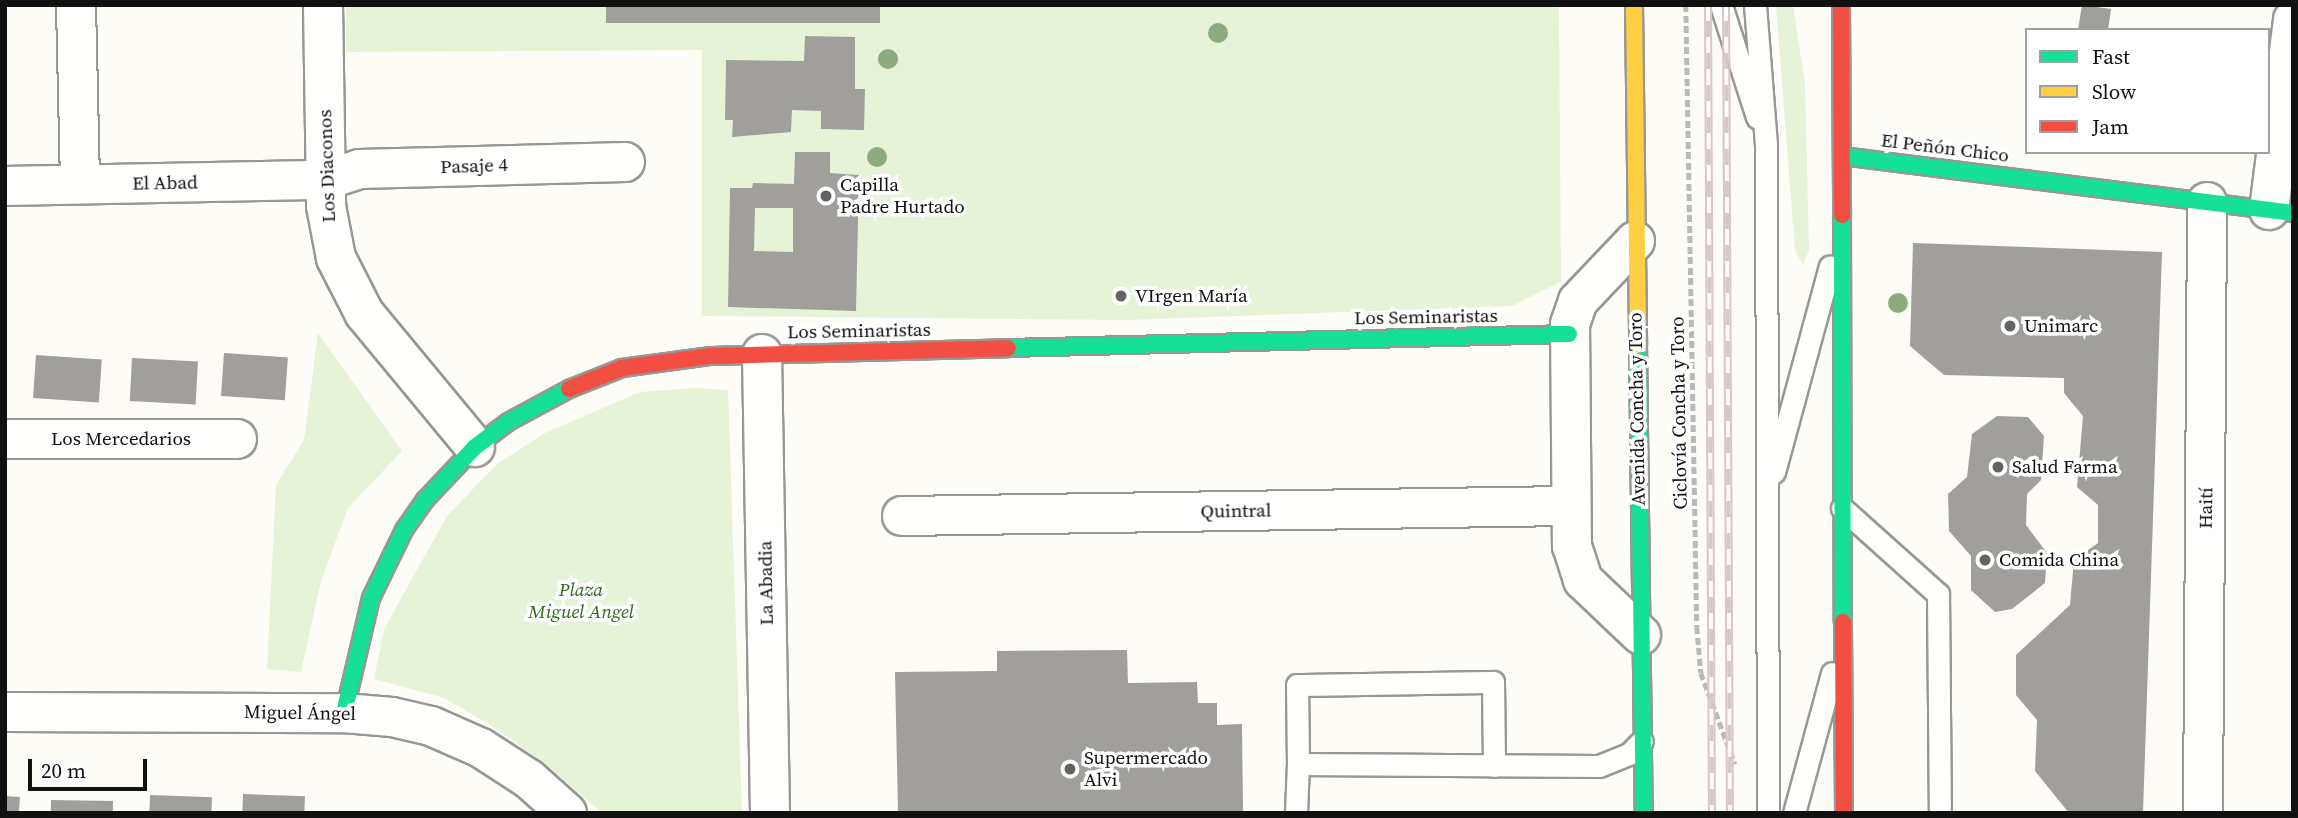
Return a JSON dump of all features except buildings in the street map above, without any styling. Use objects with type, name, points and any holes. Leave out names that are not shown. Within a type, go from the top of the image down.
[{"type":"street","points":[[76,5],[80,184]]},
{"type":"street","name":"Los Diaconos","points":[[323,5],[326,180],[330,232],[349,290],[372,324],[475,447]]},
{"type":"street","name":"Avenida Concha y Toro","points":[[1633,5],[1644,813]]},
{"type":"street","points":[[1841,5],[1844,813]]},
{"type":"street","points":[[2281,211],[2293,20]]},
{"type":"street","name":"El Peñón Chico","points":[[1842,156],[2281,211]]},
{"type":"street","name":"Pasaje 4","points":[[326,180],[359,169],[625,162]]},
{"type":"street","name":"El Abad","points":[[5,186],[326,180]]},
{"type":"street","name":"Haití","points":[[2203,813],[2207,202]]},
{"type":"street","points":[[1635,241],[1578,301],[1569,334],[1571,506],[1576,568],[1641,635]]},
{"type":"street","name":"Los Seminaristas","points":[[344,713],[359,635],[387,562],[425,500],[475,447],[542,400],[622,368],[666,359],[762,354],[1569,334]]},
{"type":"street","name":"La Abadia","points":[[762,354],[770,813]]},
{"type":"street","name":"Los Mercedarios","points":[[5,439],[237,439]]},
{"type":"street","name":"Quintral","points":[[902,516],[1571,506]]},
{"type":"street","name":"Miguel Ángel","points":[[5,712],[344,713],[391,717],[456,736],[505,761],[567,813]]},
{"type":"lane","points":[[1721,5],[1766,145]]},
{"type":"lane","points":[[1755,5],[1766,145],[1768,813]]},
{"type":"lane","points":[[1766,501],[1843,222]]},
{"type":"lane","points":[[1841,507],[1938,594],[1940,813]]},
{"type":"lane","points":[[1794,813],[1842,636]]},
{"type":"lane","points":[[1297,813],[1297,685],[1493,682],[1494,766]]},
{"type":"lane","points":[[1298,764],[1599,766],[1629,754],[1642,741]]},
{"type":"path","name":"Ciclovía Concha y Toro","points":[[1686,5],[1697,627],[1701,673],[1737,768]]},
{"type":"green space","points":[[346,5],[1559,5],[1561,282],[1512,306],[1127,320],[702,316],[702,50],[346,52]]},
{"type":"green space","points":[[1776,5],[1793,5],[1805,84],[1809,250],[1803,265],[1795,250]]},
{"type":"green space","points":[[318,333],[402,451],[348,508],[321,581],[301,672],[267,669],[276,485],[304,440]]},
{"type":"green space","name":"Plaza Miguel Angel","points":[[696,388],[728,390],[742,813],[602,813],[546,764],[487,723],[444,698],[374,679],[384,629],[447,516],[497,464],[545,433],[640,392]]},
{"type":"railway","points":[[1708,5],[1712,813]]},
{"type":"railway","points":[[1726,5],[1730,813]]},
{"type":"traffic: fast","points":[[1842,156],[2293,213]]},
{"type":"traffic: fast","points":[[1842,215],[1843,622]]},
{"type":"traffic: fast","points":[[1008,348],[1569,334]]},
{"type":"traffic: fast","points":[[1638,345],[1644,813]]},
{"type":"traffic: fast","points":[[344,713],[371,598],[404,530],[425,500],[475,447],[508,422],[569,389]]},
{"type":"traffic: slow","points":[[1634,5],[1638,345]]},
{"type":"traffic: jam","points":[[1841,5],[1842,215]]},
{"type":"traffic: jam","points":[[569,389],[622,368],[711,356],[1008,348]]},
{"type":"traffic: jam","points":[[1843,622],[1844,813]]},
{"type":"place","name":"Capilla Padre Hurtado","points":[[826,196]]},
{"type":"place","name":"VIrgen María","points":[[1121,296]]},
{"type":"place","name":"Unimarc","points":[[2010,326]]},
{"type":"place","name":"Salud Farma","points":[[1998,467]]},
{"type":"place","name":"Comida China","points":[[1985,560]]},
{"type":"place","name":"Supermercado Alvi","points":[[1070,769]]}]
